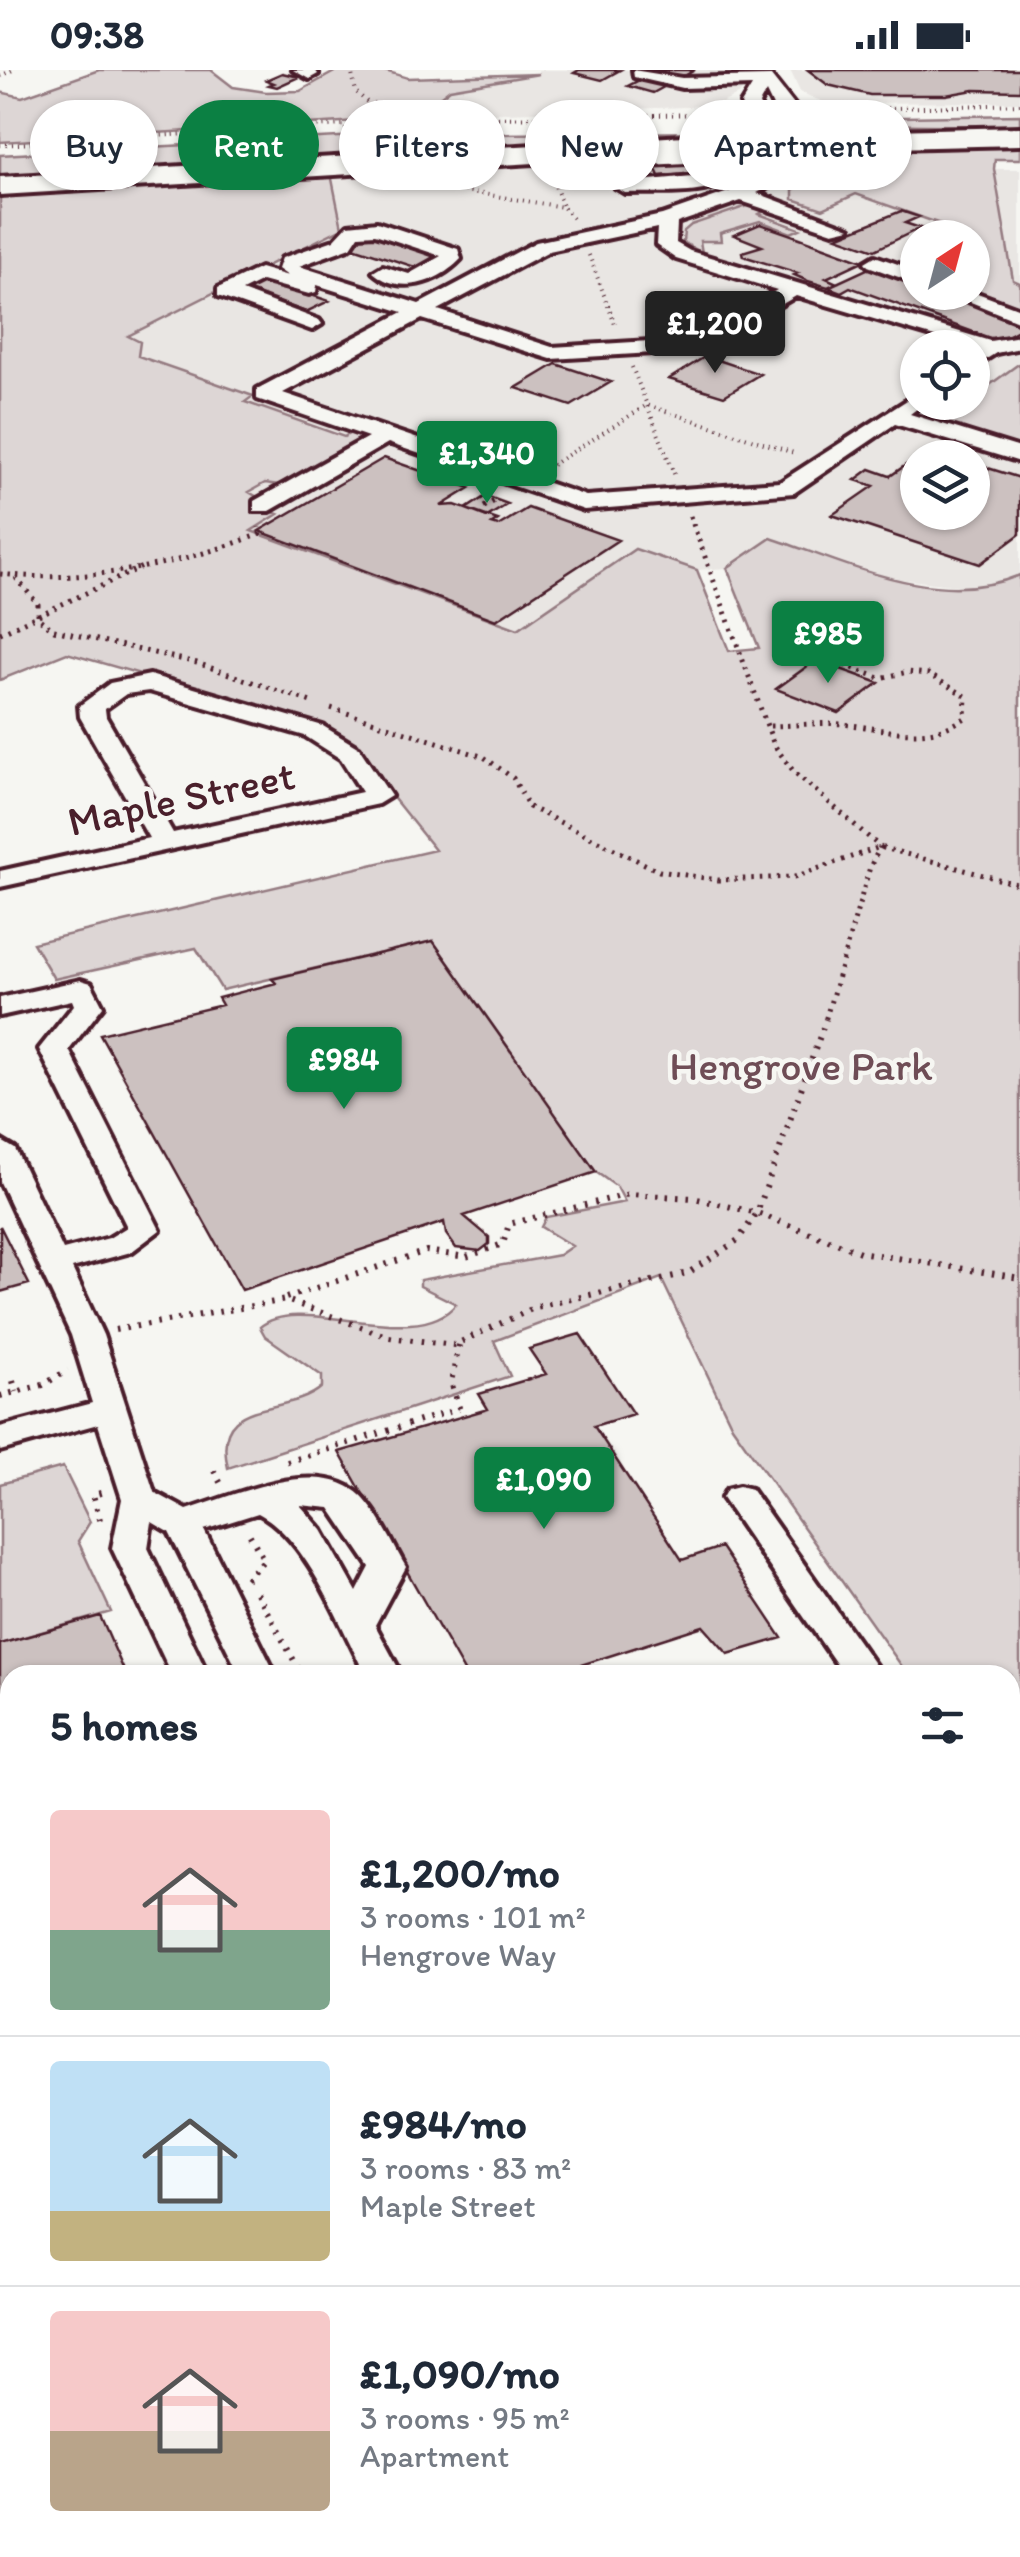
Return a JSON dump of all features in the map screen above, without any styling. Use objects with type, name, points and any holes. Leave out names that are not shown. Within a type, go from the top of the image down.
[{"type":"highway","points":[[912,117],[1020,108]]},
{"type":"highway","points":[[505,123],[557,132],[679,131]]},
{"type":"highway","points":[[912,131],[1020,135]]},
{"type":"highway","points":[[0,186],[679,136]]},
{"type":"street","points":[[644,70],[640,73],[682,83],[766,75]]},
{"type":"street","points":[[766,75],[783,100]]},
{"type":"street","points":[[752,100],[766,75]]},
{"type":"street","points":[[659,159],[714,158],[725,176],[710,183],[659,185]]},
{"type":"street","points":[[749,190],[668,220],[581,235],[543,246],[265,394],[584,503],[786,488],[900,411]]},
{"type":"street","points":[[741,194],[840,228]]},
{"type":"street","points":[[668,220],[666,244],[683,255]]},
{"type":"street","points":[[382,272],[411,281],[451,259],[452,254],[369,228],[355,230],[345,236],[344,243],[324,252],[288,262],[288,269],[551,353],[704,344],[794,288]]},
{"type":"street","points":[[581,235],[683,255],[794,288],[911,330]]},
{"type":"street","points":[[875,262],[900,271]]},
{"type":"street","points":[[312,324],[225,292],[253,276],[268,274],[353,302]]},
{"type":"street","points":[[990,305],[1020,316]]},
{"type":"street","points":[[990,352],[1020,342]]},
{"type":"street","points":[[892,416],[974,448],[1020,455]]},
{"type":"street","points":[[262,506],[385,436]]},
{"type":"street","name":"Maple Street","points":[[0,879],[165,843],[378,796],[350,754],[314,731],[150,684],[119,688],[92,706],[93,718],[165,843]]},
{"type":"street","points":[[0,1007],[81,990],[89,1006],[54,1049],[144,1230],[120,1246],[52,1264]]},
{"type":"street","points":[[0,1149],[88,1335],[139,1499],[130,1548],[185,1665]]},
{"type":"street","points":[[0,1439],[110,1410]]},
{"type":"street","points":[[183,1524],[238,1492],[328,1492],[348,1500],[388,1568],[356,1626]]},
{"type":"street","points":[[238,1492],[288,1514],[310,1539],[378,1665]]},
{"type":"street","points":[[739,1498],[857,1665]]},
{"type":"street","points":[[139,1499],[183,1524],[253,1665]]},
{"type":"path","points":[[0,76],[14,70]]},
{"type":"path","points":[[351,70],[356,92],[368,100]]},
{"type":"path","points":[[912,109],[1020,108]]},
{"type":"path","points":[[505,122],[679,113]]},
{"type":"path","points":[[0,145],[339,125]]},
{"type":"path","points":[[571,214],[683,494],[774,745],[794,772],[880,847],[1020,885]]},
{"type":"path","points":[[648,405],[824,463]]},
{"type":"path","points":[[484,507],[648,405]]},
{"type":"path","points":[[0,574],[61,578],[236,546],[282,514],[262,506]]},
{"type":"path","points":[[0,633],[152,562]]},
{"type":"path","points":[[16,578],[38,604],[38,618]]},
{"type":"path","points":[[38,618],[76,637],[197,664],[484,757],[513,778],[528,807],[660,872],[718,880],[794,877],[880,847]]},
{"type":"path","points":[[770,726],[826,723],[919,735],[941,732],[965,718],[966,696],[928,674],[908,672],[880,678],[826,658]]},
{"type":"path","points":[[284,1299],[397,1338],[459,1345],[484,1329],[535,1308],[670,1282],[736,1245],[757,1214],[843,971],[870,867],[880,847]]},
{"type":"path","points":[[0,1396],[64,1375],[70,1359],[65,1340],[284,1299],[426,1251],[466,1257],[503,1244],[509,1224],[629,1194],[693,1198],[757,1214],[860,1252],[1020,1278]]},
{"type":"path","points":[[274,1466],[460,1413],[449,1378],[459,1345]]},
{"type":"path","points":[[13,1381],[16,1392]]},
{"type":"path","points":[[214,1471],[238,1492],[264,1560],[245,1578],[266,1605],[297,1665]]},
{"type":"shaded area","points":[[538,70],[748,70],[741,93],[728,100],[679,100],[679,107],[659,108],[659,100],[525,100],[525,112],[505,113],[505,100],[437,99],[449,89],[538,74]]},
{"type":"shaded area","points":[[790,70],[1020,70],[1020,102],[818,100],[800,92]]},
{"type":"shaded area","points":[[679,156],[679,190],[793,190],[823,209],[856,194],[930,220],[900,220],[900,310],[990,310],[990,300],[1020,310],[1020,363],[990,385],[990,330],[900,330],[900,420],[939,420],[932,425],[979,440],[900,440],[900,530],[990,530],[990,443],[1020,453],[1020,575],[967,587],[891,578],[771,538],[727,568],[697,570],[635,549],[494,646],[383,607],[4,398],[341,229],[331,174],[339,174],[339,190],[505,190],[505,165],[525,164],[525,190],[659,190],[659,157]]},
{"type":"shaded area","points":[[994,169],[1020,169],[1020,283],[1013,280]]},
{"type":"green space","points":[[99,70],[211,70],[233,87],[266,92],[300,91],[338,70],[382,70],[408,78],[539,74],[450,89],[438,100],[339,100],[339,122],[319,123],[319,100],[178,100],[178,132],[158,133],[158,100],[30,100],[30,140],[0,142],[0,92],[22,97]]},
{"type":"green space","points":[[1020,115],[1020,126],[912,125],[912,117]]},
{"type":"green space","points":[[679,132],[679,141],[659,142],[659,133]]},
{"type":"green space","points":[[505,134],[525,134],[525,150],[505,151]]},
{"type":"green space","points":[[339,137],[339,161],[319,162],[319,138]]},
{"type":"green space","points":[[178,146],[178,170],[158,172],[158,147]]},
{"type":"green space","points":[[1020,146],[1020,159],[995,159],[994,169],[1013,280],[1020,283],[1020,310],[990,299],[990,220],[929,220],[856,194],[823,209],[793,199],[793,190],[912,190],[912,148]]},
{"type":"green space","points":[[30,153],[30,179],[0,181],[0,155]]},
{"type":"green space","name":"Hengrove Park","points":[[331,174],[342,228],[128,336],[140,342],[138,356],[253,396],[245,402],[344,437],[354,431],[362,436],[364,441],[286,486],[265,483],[249,492],[259,498],[256,506],[278,514],[251,531],[518,629],[635,549],[697,570],[729,651],[759,648],[727,568],[771,538],[862,570],[926,585],[989,584],[1020,575],[1020,1665],[901,1665],[732,1426],[661,1278],[494,1341],[510,1376],[228,1468],[225,1444],[230,1428],[241,1418],[307,1396],[322,1387],[322,1376],[265,1336],[260,1327],[278,1318],[301,1316],[387,1324],[414,1324],[438,1318],[456,1304],[420,1286],[420,1280],[559,1255],[572,1246],[541,1227],[546,1217],[625,1202],[617,1187],[596,1172],[433,941],[222,990],[196,948],[54,979],[33,943],[435,850],[346,739],[322,726],[67,653],[0,680],[0,195],[158,190],[158,185],[178,184],[178,190],[319,190],[319,175]]},
{"type":"green space","points":[[750,205],[769,209],[759,214],[800,229],[791,233],[760,221],[720,233],[721,241],[700,241],[702,253],[683,242],[684,231],[691,225]]},
{"type":"green space","points":[[1020,363],[1020,453],[990,444],[990,440],[931,426],[940,420],[990,420],[990,385]]},
{"type":"green space","points":[[63,1467],[90,1522],[78,1541],[111,1612],[0,1644],[0,1484]]},
{"type":"building","points":[[620,70],[602,80],[574,73]]},
{"type":"building","points":[[640,70],[695,70],[653,93],[628,86],[653,73]]},
{"type":"building","points":[[808,70],[1020,70],[1020,91],[870,95],[828,85]]},
{"type":"building","points":[[282,73],[299,77],[277,87],[269,85],[274,83],[266,80]]},
{"type":"building","points":[[679,160],[679,175],[659,176],[659,161]]},
{"type":"building","points":[[901,211],[919,217],[900,220],[900,238],[875,250],[837,237]]},
{"type":"building","points":[[901,211],[919,217],[900,220],[900,238],[875,250],[837,237]]},
{"type":"building","points":[[760,224],[863,261],[826,278],[837,283],[828,287],[808,281],[794,275],[798,273],[743,256],[742,252],[762,246],[734,235]]},
{"type":"building","points":[[372,229],[448,252],[418,268],[350,246],[354,238]]},
{"type":"building","points":[[869,268],[900,279],[900,305],[850,287],[841,292],[828,287]]},
{"type":"building","points":[[869,268],[900,279],[900,305],[850,287],[841,292],[828,287]]},
{"type":"building","points":[[261,278],[329,301],[306,312],[239,289]]},
{"type":"building","points":[[913,310],[987,310],[1020,322],[1020,329],[998,341],[990,338],[990,330],[968,330]]},
{"type":"building","points":[[913,310],[987,310],[1020,322],[1020,329],[998,341],[990,338],[990,330],[968,330]]},
{"type":"building","points":[[706,356],[760,374],[724,396],[669,379]]},
{"type":"building","points":[[556,364],[611,382],[571,406],[516,388]]},
{"type":"building","points":[[384,458],[470,488],[441,506],[455,505],[498,520],[492,524],[498,526],[528,508],[618,540],[496,620],[259,531]]},
{"type":"building","points":[[870,469],[890,476],[900,469],[900,530],[990,530],[990,469],[1020,478],[1020,534],[980,564],[832,515],[874,486],[855,480]]},
{"type":"building","points":[[486,496],[508,504],[487,517],[466,509]]},
{"type":"building","points":[[816,660],[879,683],[839,713],[776,689]]},
{"type":"building","points":[[433,941],[596,1172],[464,1216],[489,1237],[489,1244],[480,1251],[456,1248],[446,1234],[444,1222],[242,1290],[100,1034],[222,1005],[218,998],[276,983],[272,979]]},
{"type":"building","points":[[0,1226],[29,1284],[0,1292]]},
{"type":"building","points":[[580,1334],[633,1414],[594,1426],[682,1560],[721,1547],[782,1638],[728,1654],[703,1626],[581,1665],[460,1665],[339,1452],[488,1409],[479,1394],[546,1374],[529,1349]]},
{"type":"building","points":[[100,1616],[122,1665],[0,1665],[0,1644]]}]
